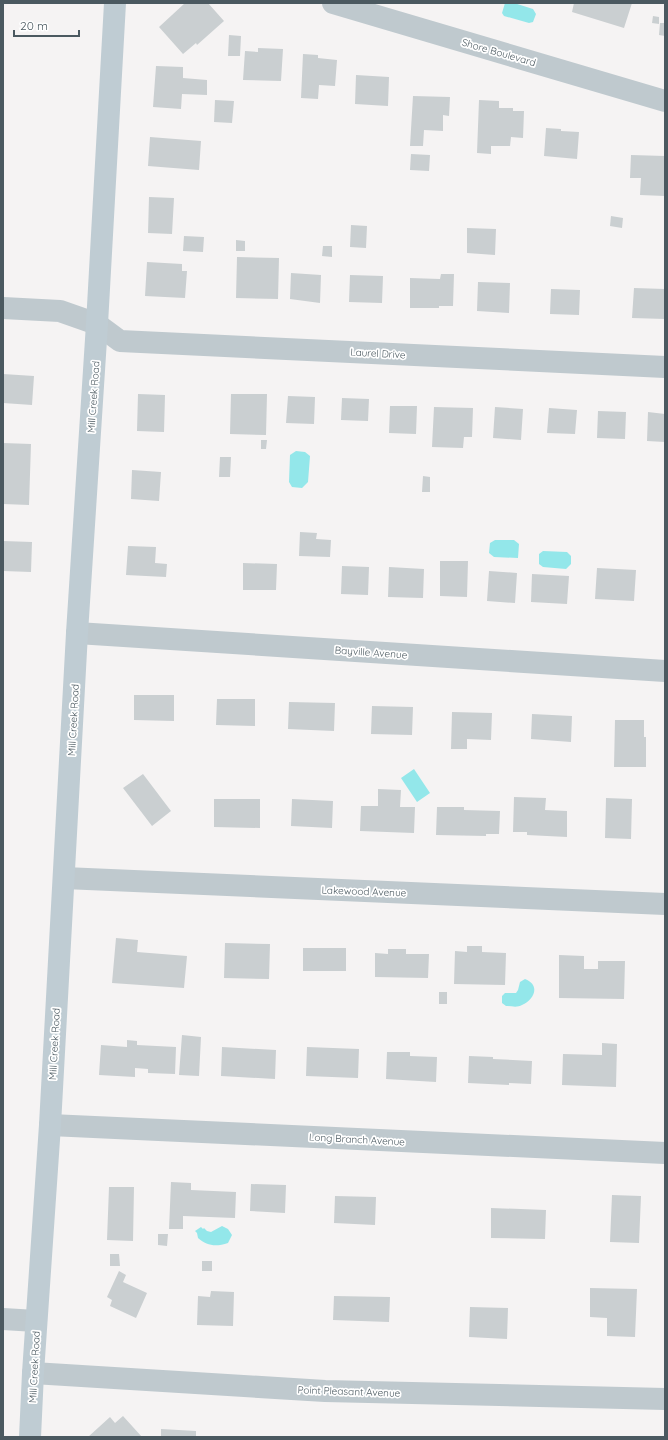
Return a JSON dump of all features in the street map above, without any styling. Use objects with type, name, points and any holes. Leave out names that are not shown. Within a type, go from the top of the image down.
[{"type":"street","name":"Mill Creek Road","points":[[30,1437],[36,1321],[50,1125],[77,633],[97,324],[115,3]]},
{"type":"street","name":"Shore Boulevard","points":[[333,3],[665,101]]},
{"type":"street","name":"Laurel Drive","points":[[3,308],[60,311],[97,324],[120,341],[665,367]]},
{"type":"street","name":"Bayville Avenue","points":[[77,633],[665,671]]},
{"type":"street","name":"Lakewood Avenue","points":[[64,878],[665,904]]},
{"type":"street","name":"Long Branch Avenue","points":[[50,1125],[665,1153]]},
{"type":"street","points":[[3,1319],[36,1321]]},
{"type":"street","name":"Point Pleasant Avenue","points":[[33,1373],[325,1391],[665,1399]]},
{"type":"water","points":[[505,3],[514,3],[533,9],[536,14],[533,22],[529,23],[504,16],[502,13]]},
{"type":"water","points":[[296,451],[305,452],[310,456],[308,482],[302,488],[292,487],[289,482],[290,455]]},
{"type":"water","points":[[495,540],[514,540],[519,544],[518,558],[494,557],[489,553],[490,543]]},
{"type":"water","points":[[543,551],[567,552],[571,556],[571,564],[566,569],[543,567],[539,564],[539,554]]},
{"type":"water","points":[[414,769],[430,793],[417,802],[401,778]]},
{"type":"water","points":[[525,979],[533,985],[534,989],[530,1000],[520,1006],[514,1007],[506,1006],[502,1003],[502,996],[505,993],[516,993],[520,982]]},
{"type":"water","points":[[222,1226],[228,1229],[232,1235],[228,1243],[220,1245],[205,1243],[198,1238],[195,1231],[201,1227],[211,1232]]},
{"type":"building","points":[[185,3],[208,3],[224,21],[197,45],[196,43],[183,54],[159,27]]},
{"type":"building","points":[[574,3],[632,3],[624,28],[572,12]]},
{"type":"building","points":[[653,16],[659,17],[659,24],[652,23]]},
{"type":"building","points":[[660,23],[665,23],[665,36],[659,35]]},
{"type":"building","points":[[229,35],[241,36],[240,56],[228,56]]},
{"type":"building","points":[[258,48],[283,49],[281,81],[243,80],[245,51],[258,52]]},
{"type":"building","points":[[303,54],[318,55],[318,58],[337,60],[335,86],[319,85],[318,99],[301,98]]},
{"type":"building","points":[[156,66],[183,67],[183,78],[207,80],[207,95],[182,94],[181,109],[153,107]]},
{"type":"building","points":[[356,75],[389,77],[388,106],[355,104]]},
{"type":"building","points":[[413,96],[450,97],[449,116],[443,115],[443,131],[424,130],[423,146],[410,146]]},
{"type":"building","points":[[215,100],[234,101],[232,123],[214,122]]},
{"type":"building","points":[[479,100],[499,101],[499,108],[513,108],[513,111],[524,111],[523,138],[511,137],[510,146],[491,146],[491,154],[477,153]]},
{"type":"building","points":[[546,128],[579,132],[577,159],[544,156]]},
{"type":"building","points":[[150,137],[201,141],[199,170],[148,166]]},
{"type":"building","points":[[411,154],[430,155],[429,171],[410,170]]},
{"type":"building","points":[[631,155],[665,156],[665,196],[640,195],[641,178],[630,178]]},
{"type":"building","points":[[149,197],[174,198],[172,234],[148,233]]},
{"type":"building","points":[[611,216],[623,218],[622,228],[610,226]]},
{"type":"building","points":[[351,225],[367,226],[366,248],[350,247]]},
{"type":"building","points":[[467,228],[496,229],[495,255],[467,253]]},
{"type":"building","points":[[184,236],[204,237],[203,252],[183,251]]},
{"type":"building","points":[[236,240],[245,241],[245,251],[236,251]]},
{"type":"building","points":[[323,246],[332,246],[332,257],[322,256]]},
{"type":"building","points":[[237,257],[279,258],[278,299],[236,298]]},
{"type":"building","points":[[147,262],[182,264],[182,271],[187,271],[185,298],[145,296]]},
{"type":"building","points":[[291,273],[321,275],[320,303],[290,299]]},
{"type":"building","points":[[441,274],[454,274],[453,306],[439,306],[439,308],[410,308],[410,278],[440,279]]},
{"type":"building","points":[[350,275],[383,276],[382,303],[349,302]]},
{"type":"building","points":[[478,282],[510,283],[509,313],[477,311]]},
{"type":"building","points":[[634,288],[665,289],[665,319],[632,318]]},
{"type":"building","points":[[551,289],[580,290],[579,315],[550,314]]},
{"type":"building","points":[[3,374],[34,376],[32,405],[3,403]]},
{"type":"building","points":[[138,394],[165,395],[164,432],[137,431]]},
{"type":"building","points":[[231,394],[267,394],[266,435],[230,434]]},
{"type":"building","points":[[288,396],[315,397],[314,424],[286,423]]},
{"type":"building","points":[[342,398],[369,399],[368,421],[341,420]]},
{"type":"building","points":[[390,406],[417,406],[416,434],[389,433]]},
{"type":"building","points":[[434,407],[473,408],[472,437],[464,437],[463,448],[432,447]]},
{"type":"building","points":[[495,407],[523,409],[521,440],[493,438]]},
{"type":"building","points":[[549,408],[577,410],[575,434],[547,433]]},
{"type":"building","points":[[598,411],[626,412],[625,439],[597,438]]},
{"type":"building","points":[[648,412],[665,414],[665,442],[647,441]]},
{"type":"building","points":[[261,440],[267,440],[266,449],[261,449]]},
{"type":"building","points":[[3,443],[31,444],[29,505],[3,504]]},
{"type":"building","points":[[220,457],[231,457],[230,477],[219,477]]},
{"type":"building","points":[[132,470],[161,472],[159,501],[131,499]]},
{"type":"building","points":[[423,476],[430,477],[430,492],[422,492]]},
{"type":"building","points":[[300,532],[317,533],[316,539],[331,540],[330,557],[299,556]]},
{"type":"building","points":[[3,541],[32,542],[31,572],[3,571]]},
{"type":"building","points":[[128,546],[156,547],[155,563],[167,564],[166,577],[126,575]]},
{"type":"building","points":[[440,561],[468,561],[467,597],[440,596]]},
{"type":"building","points":[[243,563],[277,564],[276,590],[243,590]]},
{"type":"building","points":[[342,566],[369,567],[368,595],[341,594]]},
{"type":"building","points":[[389,567],[424,569],[423,598],[388,597]]},
{"type":"building","points":[[597,568],[636,570],[634,601],[595,599]]},
{"type":"building","points":[[489,571],[517,573],[515,603],[487,601]]},
{"type":"building","points":[[532,574],[569,576],[567,604],[531,602]]},
{"type":"building","points":[[134,695],[174,695],[174,721],[134,720]]},
{"type":"building","points":[[217,699],[255,699],[255,726],[216,725]]},
{"type":"building","points":[[289,702],[335,703],[334,731],[288,729]]},
{"type":"building","points":[[372,706],[413,707],[412,735],[371,734]]},
{"type":"building","points":[[452,712],[492,713],[491,740],[467,739],[467,749],[451,749]]},
{"type":"building","points":[[532,714],[572,716],[571,742],[531,739]]},
{"type":"building","points":[[615,720],[644,720],[644,737],[646,737],[646,767],[614,767]]},
{"type":"building","points":[[143,774],[171,811],[152,826],[123,788]]},
{"type":"building","points":[[378,789],[401,790],[400,807],[415,807],[414,833],[360,831],[361,806],[378,806]]},
{"type":"building","points":[[514,797],[546,798],[545,810],[567,811],[567,837],[527,835],[527,832],[513,832]]},
{"type":"building","points":[[606,798],[632,799],[631,839],[605,838]]},
{"type":"building","points":[[214,799],[260,799],[260,828],[214,827]]},
{"type":"building","points":[[292,799],[333,801],[332,828],[291,826]]},
{"type":"building","points":[[437,807],[464,807],[464,810],[500,811],[499,834],[486,834],[486,836],[436,835]]},
{"type":"building","points":[[116,938],[138,940],[137,952],[187,956],[184,988],[112,983]]},
{"type":"building","points":[[225,943],[270,944],[269,979],[224,978]]},
{"type":"building","points":[[467,946],[482,946],[482,952],[506,953],[505,985],[454,984],[455,951],[467,952]]},
{"type":"building","points":[[303,948],[346,948],[346,971],[303,971]]},
{"type":"building","points":[[388,949],[406,949],[406,954],[429,954],[428,978],[375,977],[375,953],[388,954]]},
{"type":"building","points":[[559,955],[584,956],[584,969],[598,969],[598,961],[625,961],[624,999],[559,998]]},
{"type":"building","points":[[439,992],[447,992],[447,1004],[439,1004]]},
{"type":"building","points":[[182,1035],[201,1037],[199,1076],[179,1075]]},
{"type":"building","points":[[127,1040],[137,1041],[137,1045],[176,1047],[175,1074],[148,1073],[148,1069],[135,1068],[135,1077],[99,1075],[101,1045],[127,1047]]},
{"type":"building","points":[[602,1043],[617,1044],[616,1087],[562,1085],[563,1054],[602,1055]]},
{"type":"building","points":[[222,1047],[276,1050],[275,1079],[221,1076]]},
{"type":"building","points":[[307,1047],[359,1049],[358,1078],[306,1076]]},
{"type":"building","points":[[387,1052],[410,1052],[410,1056],[437,1057],[436,1082],[386,1079]]},
{"type":"building","points":[[469,1056],[532,1061],[531,1084],[509,1083],[509,1085],[468,1083]]},
{"type":"building","points":[[171,1182],[191,1183],[191,1190],[236,1192],[235,1218],[183,1216],[183,1229],[169,1229]]},
{"type":"building","points":[[251,1184],[286,1185],[285,1213],[250,1211]]},
{"type":"building","points":[[109,1187],[134,1187],[133,1241],[107,1240]]},
{"type":"building","points":[[612,1195],[641,1196],[639,1243],[610,1242]]},
{"type":"building","points":[[335,1196],[376,1197],[375,1225],[334,1223]]},
{"type":"building","points":[[491,1208],[546,1210],[545,1239],[491,1238]]},
{"type":"building","points":[[158,1234],[168,1234],[167,1246],[158,1245]]},
{"type":"building","points":[[110,1254],[119,1254],[120,1266],[110,1266]]},
{"type":"building","points":[[202,1261],[212,1261],[212,1271],[202,1271]]},
{"type":"building","points":[[119,1271],[126,1275],[123,1282],[147,1293],[136,1318],[110,1306],[112,1300],[107,1297]]},
{"type":"building","points":[[590,1288],[637,1289],[635,1337],[607,1336],[607,1318],[590,1317]]},
{"type":"building","points":[[211,1291],[234,1292],[233,1326],[197,1325],[198,1296],[210,1297]]},
{"type":"building","points":[[334,1296],[390,1297],[389,1322],[333,1320]]},
{"type":"building","points":[[470,1307],[508,1308],[507,1339],[469,1337]]},
{"type":"building","points":[[123,1416],[142,1437],[88,1437],[110,1417],[115,1423]]},
{"type":"building","points":[[161,1429],[196,1431],[196,1437],[161,1437]]}]
